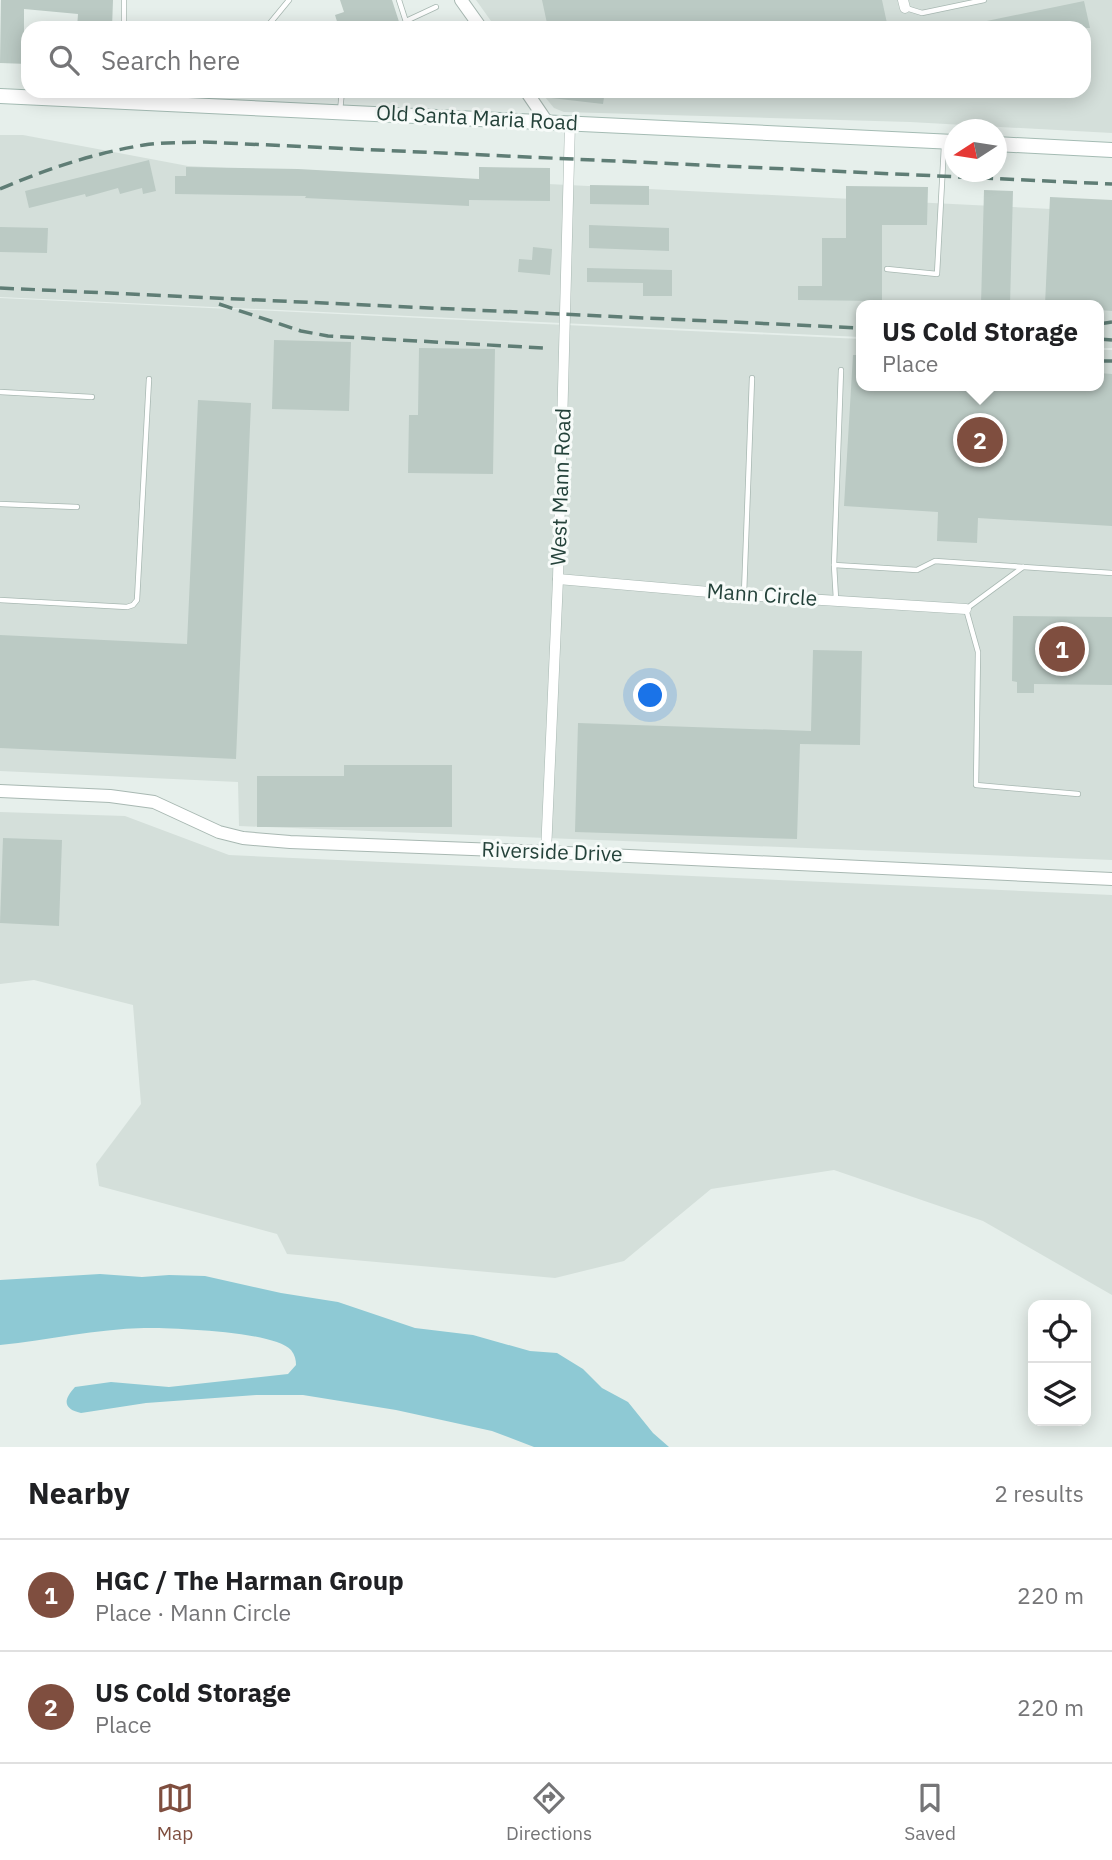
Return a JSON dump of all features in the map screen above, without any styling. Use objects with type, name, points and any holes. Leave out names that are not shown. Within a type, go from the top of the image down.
[{"type":"main road","name":"Old Santa Maria Road","points":[[0,96],[21,96]]},
{"type":"main road","name":"Old Santa Maria Road","points":[[154,98],[340,112],[944,142]]},
{"type":"main road","points":[[1007,145],[1112,150]]},
{"type":"street","points":[[461,0],[476,21]]},
{"type":"street","points":[[531,98],[547,122]]},
{"type":"street","name":"West Mann Road","points":[[546,852],[558,579],[570,123]]},
{"type":"street","name":"Mann Circle","points":[[558,579],[744,595],[966,609]]},
{"type":"street","name":"Riverside Drive","points":[[0,791],[110,796],[154,802],[219,832],[243,838],[290,842],[1112,879]]},
{"type":"lane","points":[[124,0],[124,21]]},
{"type":"lane","points":[[272,21],[289,0]]},
{"type":"lane","points":[[399,0],[406,21],[436,7]]},
{"type":"lane","points":[[904,4],[922,13],[984,0]]},
{"type":"lane","points":[[340,112],[341,98]]},
{"type":"lane","points":[[887,269],[937,274],[945,182]]},
{"type":"lane","points":[[836,600],[834,565],[841,370]]},
{"type":"lane","points":[[744,595],[752,378]]},
{"type":"lane","points":[[0,600],[127,607],[137,600],[149,379]]},
{"type":"lane","points":[[0,392],[92,397]]},
{"type":"lane","points":[[0,503],[78,508]]},
{"type":"lane","points":[[834,565],[917,570],[935,561],[1112,573]]},
{"type":"lane","points":[[1023,567],[966,609],[978,652],[976,785],[1078,794]]},
{"type":"shaded area","points":[[476,0],[1112,0],[1112,133],[1007,127],[1007,119],[944,119],[944,124],[564,112],[554,108],[546,98],[1091,98],[1091,21],[491,21]]},
{"type":"shaded area","points":[[0,135],[23,135],[188,166],[1112,212],[1112,348],[1104,348],[1104,300],[856,300],[856,337],[0,297]]},
{"type":"shaded area","points":[[0,298],[856,339],[856,391],[1104,391],[1104,350],[1112,350],[1112,860],[239,826],[238,782],[0,771]]},
{"type":"shaded area","points":[[0,812],[125,816],[229,855],[1112,895],[1112,1295],[983,1221],[834,1170],[711,1189],[624,1261],[555,1278],[287,1254],[277,1234],[99,1186],[96,1164],[141,1104],[133,1005],[34,980],[0,984]]},
{"type":"water","points":[[100,1274],[142,1277],[205,1276],[281,1293],[338,1302],[415,1328],[473,1335],[530,1351],[557,1353],[583,1369],[602,1388],[628,1402],[653,1433],[669,1447],[534,1447],[492,1431],[396,1410],[303,1395],[256,1395],[146,1403],[81,1413],[71,1409],[67,1403],[68,1396],[75,1387],[111,1382],[169,1387],[288,1374],[296,1365],[291,1350],[281,1344],[244,1335],[198,1330],[126,1329],[0,1345],[0,1280]]},
{"type":"building","points":[[1,0],[113,0],[112,21],[78,21],[78,14],[24,9],[24,21],[21,21],[21,64],[0,63]]},
{"type":"building","points":[[340,0],[392,0],[399,21],[337,21],[335,15],[344,12]]},
{"type":"building","points":[[542,0],[882,0],[886,21],[546,21]]},
{"type":"building","points":[[1084,1],[1088,21],[987,21]]},
{"type":"building","points":[[551,98],[604,98],[603,104]]},
{"type":"building","points":[[149,160],[156,191],[143,194],[142,188],[120,194],[118,188],[29,208],[25,191]]},
{"type":"building","points":[[186,167],[298,169],[479,179],[479,167],[550,168],[550,201],[469,200],[469,206],[305,198],[306,196],[175,194],[175,176],[186,176]]},
{"type":"building","points":[[590,185],[649,186],[649,205],[590,204]]},
{"type":"building","points":[[846,186],[928,187],[927,225],[882,225],[882,300],[798,300],[798,286],[822,286],[822,238],[846,238]]},
{"type":"building","points":[[984,190],[1013,191],[1010,300],[981,300]]},
{"type":"building","points":[[1050,197],[1112,200],[1112,311],[1104,310],[1104,300],[1045,300]]},
{"type":"building","points":[[589,225],[669,228],[669,251],[589,248]]},
{"type":"building","points":[[0,227],[48,228],[47,253],[0,252]]},
{"type":"building","points":[[533,247],[552,249],[550,275],[518,272],[519,259],[532,260]]},
{"type":"building","points":[[587,268],[672,270],[672,296],[643,296],[643,283],[587,282]]},
{"type":"building","points":[[274,340],[351,342],[349,411],[272,409]]},
{"type":"building","points":[[419,348],[495,349],[493,474],[408,473],[409,415],[418,415]]},
{"type":"building","points":[[853,355],[856,355],[856,391],[1104,391],[1104,373],[1112,374],[1112,526],[978,518],[977,543],[937,541],[938,512],[844,506]]},
{"type":"building","points":[[198,400],[251,403],[236,759],[0,748],[0,635],[187,644]]},
{"type":"building","points":[[1013,616],[1112,617],[1112,685],[1034,684],[1034,693],[1017,693],[1017,682],[1012,681]]},
{"type":"building","points":[[813,650],[862,651],[860,745],[800,744],[797,839],[575,832],[578,723],[811,731]]},
{"type":"building","points":[[344,765],[452,765],[452,827],[257,827],[257,776],[344,776]]},
{"type":"building","points":[[3,838],[62,840],[59,926],[0,923]]},
{"type":"railway","points":[[0,189],[53,168],[107,152],[151,144],[204,142],[1112,184]]},
{"type":"railway","points":[[0,288],[856,328]]},
{"type":"railway","points":[[219,304],[301,331],[328,336],[543,348]]},
{"type":"railway","points":[[1104,323],[1112,322]]},
{"type":"railway","points":[[1104,339],[1112,340]]},
{"type":"railway","points":[[1104,361],[1112,361]]},
{"type":"place","name":"US Cold Storage","points":[[980,440]]},
{"type":"place","name":"HGC / The Harman Group","points":[[1062,649]]}]
